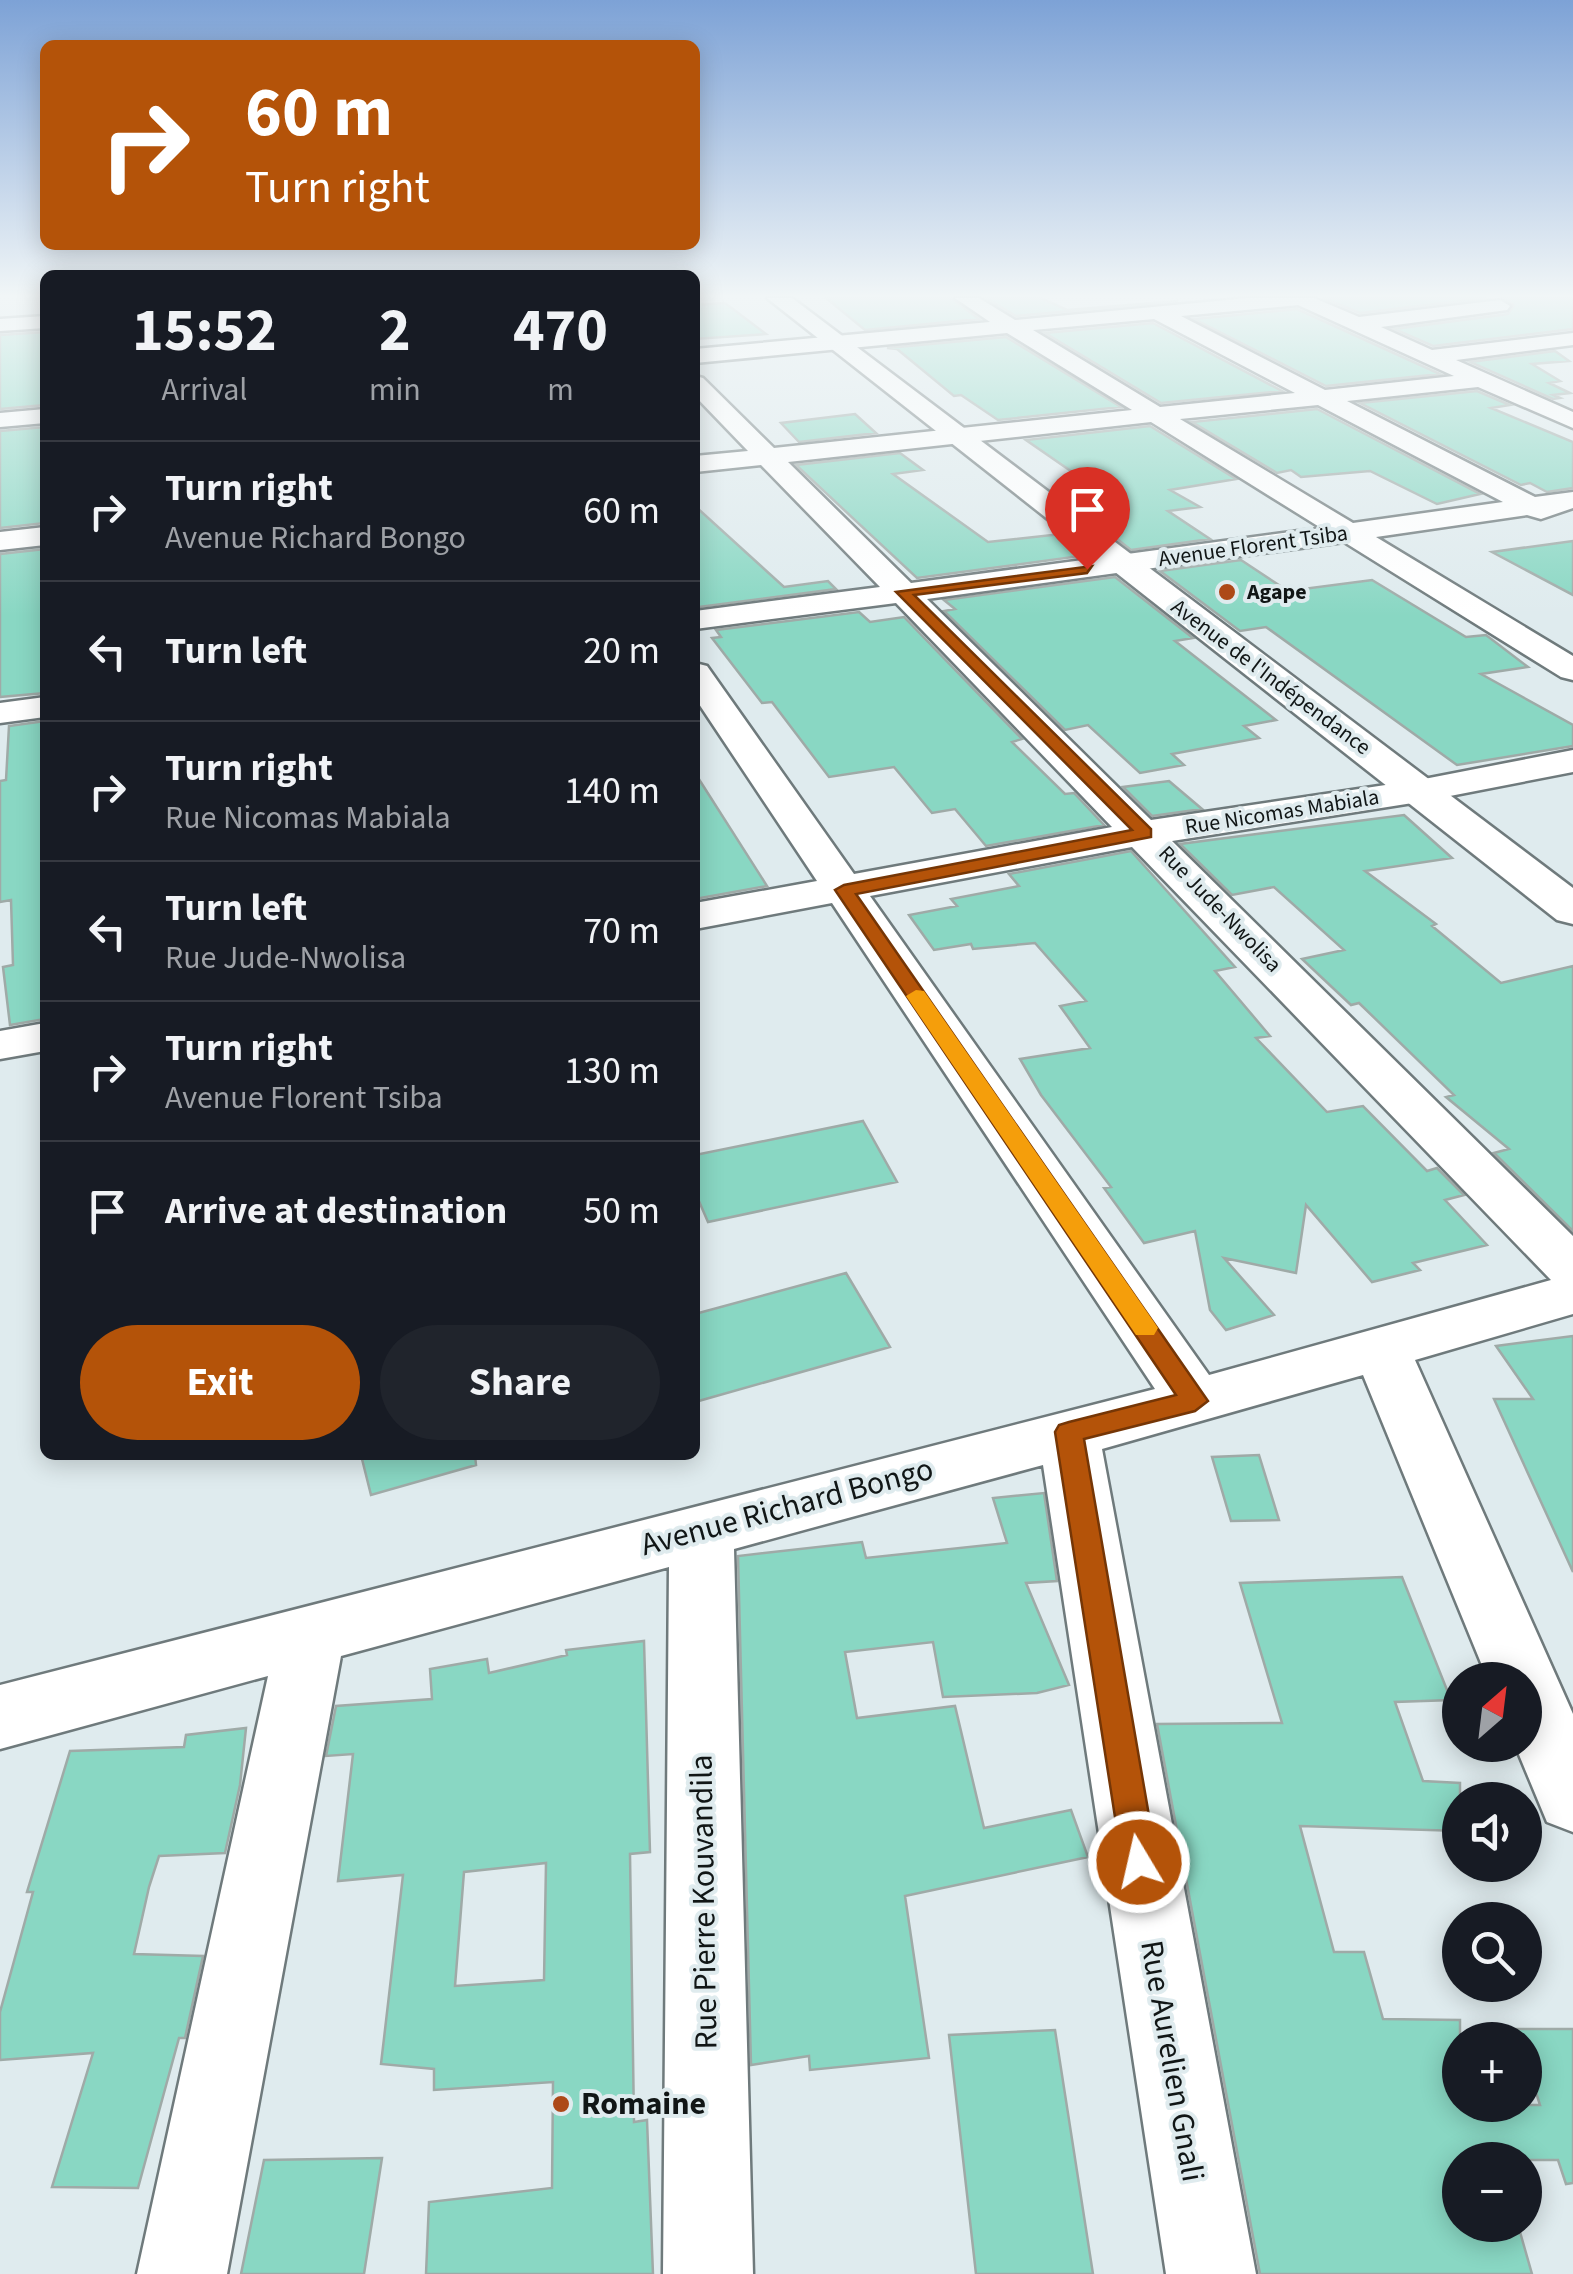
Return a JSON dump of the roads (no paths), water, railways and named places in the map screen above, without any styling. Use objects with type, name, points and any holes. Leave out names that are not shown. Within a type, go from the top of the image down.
[{"type":"street","name":"Rue Jude-Nwolisa","points":[[716,404],[1573,1269]]},
{"type":"street","name":"Avenue de l'Indépendance","points":[[929,404],[1434,788],[1573,881]]},
{"type":"street","points":[[1134,404],[1573,670]]},
{"type":"street","points":[[700,463],[1253,404]]},
{"type":"street","points":[[1334,404],[1573,528]]},
{"type":"street","points":[[1535,404],[1573,421]]},
{"type":"street","points":[[0,420],[40,416]]},
{"type":"street","name":"Avenue Florent Tsiba","points":[[700,619],[1135,564],[1573,500]]},
{"type":"street","points":[[0,542],[40,537]]},
{"type":"street","points":[[700,681],[1195,1401]]},
{"type":"street","points":[[0,713],[40,708]]},
{"type":"street","name":"Rue Nicomas Mabiala","points":[[700,915],[1145,833],[1434,788],[1573,761]]},
{"type":"street","name":"Avenue de l'Indépendance","points":[[1434,788],[1573,910]]},
{"type":"street","points":[[0,1045],[40,1037]]},
{"type":"street","name":"Avenue Richard Bongo","points":[[0,1717],[1195,1401],[1573,1294]]},
{"type":"street","points":[[1381,1349],[1515,1662]]},
{"type":"street","name":"Rue Aurelien Gnali","points":[[1069,1432],[1190,2174],[1211,2274]]},
{"type":"street","name":"Rue Pierre Kouvandila","points":[[701,1530],[708,2274]]},
{"type":"street","points":[[182,2274],[311,1634]]},
{"type":"street","points":[[1542,1724],[1573,1796]]},
{"type":"place","name":"Agape","points":[[1227,592]]},
{"type":"place","name":"Romaine","points":[[561,2104]]}]
